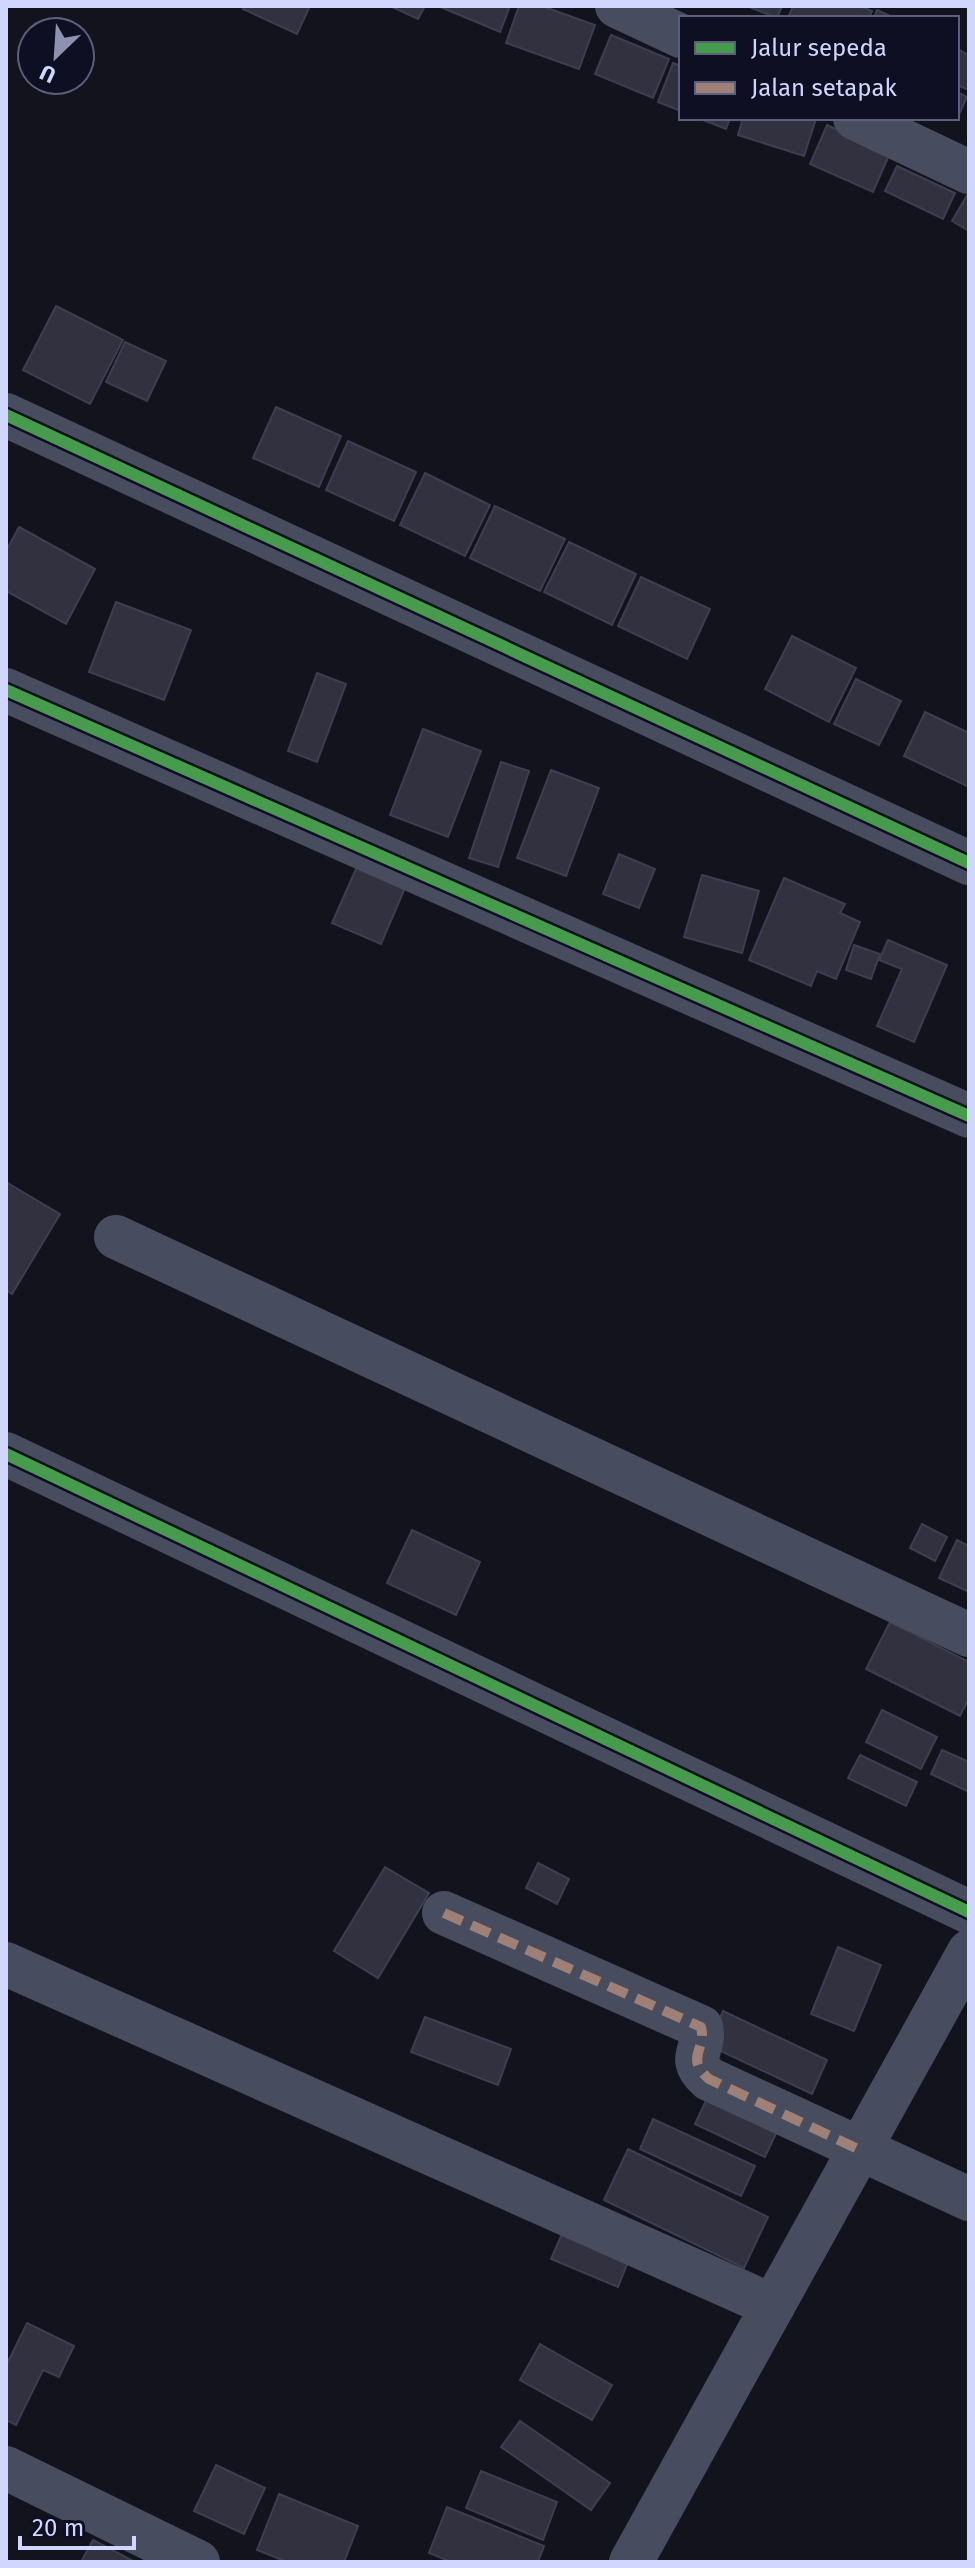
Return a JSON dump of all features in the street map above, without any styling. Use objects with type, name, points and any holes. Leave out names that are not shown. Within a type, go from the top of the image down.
[{"type":"street","points":[[617,6],[679,35]]},
{"type":"street","points":[[859,120],[969,172]]},
{"type":"street","points":[[6,415],[969,863]]},
{"type":"street","points":[[6,690],[969,1116]]},
{"type":"street","points":[[116,1237],[969,1635]]},
{"type":"street","points":[[6,1454],[969,1912]]},
{"type":"street","points":[[444,1913],[701,2027],[703,2033],[696,2059],[699,2070],[709,2079],[969,2199]]},
{"type":"street","points":[[631,2562],[969,1952]]},
{"type":"street","points":[[6,1964],[773,2306]]},
{"type":"street","points":[[6,2468],[198,2562]]},
{"type":"building","points":[[244,6],[310,6],[297,34],[243,9]]},
{"type":"building","points":[[390,6],[425,6],[418,19]]},
{"type":"building","points":[[438,6],[510,6],[500,32]]},
{"type":"building","points":[[519,6],[542,6],[595,25],[579,69],[506,43]]},
{"type":"building","points":[[747,6],[782,6],[778,16]]},
{"type":"building","points":[[793,6],[859,6],[872,11],[870,16],[789,16]]},
{"type":"building","points":[[877,10],[890,16],[875,16]]},
{"type":"building","points":[[611,35],[669,59],[653,98],[595,74]]},
{"type":"building","points":[[959,50],[969,55],[969,90],[959,86]]},
{"type":"building","points":[[673,63],[679,65],[679,110],[658,102]]},
{"type":"building","points":[[959,93],[967,97],[959,115]]},
{"type":"building","points":[[703,120],[729,120],[726,129]]},
{"type":"building","points":[[742,120],[816,120],[804,156],[738,135]]},
{"type":"building","points":[[827,125],[890,153],[873,192],[810,164]]},
{"type":"building","points":[[897,166],[955,193],[943,219],[885,191]]},
{"type":"building","points":[[969,192],[969,231],[952,221]]},
{"type":"building","points":[[56,306],[123,340],[90,404],[23,370]]},
{"type":"building","points":[[125,342],[166,361],[147,401],[106,382]]},
{"type":"building","points":[[276,407],[341,436],[319,487],[253,458]]},
{"type":"building","points":[[348,441],[416,472],[394,521],[326,490]]},
{"type":"building","points":[[425,473],[490,505],[465,556],[400,525]]},
{"type":"building","points":[[495,506],[565,539],[540,591],[470,558]]},
{"type":"building","points":[[19,527],[95,569],[66,624],[6,591],[6,551]]},
{"type":"building","points":[[569,542],[636,574],[612,625],[544,592]]},
{"type":"building","points":[[641,577],[710,609],[687,659],[618,626]]},
{"type":"building","points":[[116,602],[191,630],[164,700],[89,672]]},
{"type":"building","points":[[792,636],[856,668],[829,722],[765,689]]},
{"type":"building","points":[[317,673],[346,684],[317,762],[288,751]]},
{"type":"building","points":[[856,679],[901,701],[879,745],[834,724]]},
{"type":"building","points":[[925,712],[969,733],[969,787],[904,756]]},
{"type":"building","points":[[423,729],[481,751],[448,837],[390,815]]},
{"type":"building","points":[[501,762],[529,771],[498,867],[469,858]]},
{"type":"building","points":[[551,770],[599,788],[566,876],[517,858]]},
{"type":"building","points":[[363,853],[411,874],[381,944],[332,923]]},
{"type":"building","points":[[619,854],[655,869],[639,908],[603,894]]},
{"type":"building","points":[[702,875],[759,891],[742,953],[684,937]]},
{"type":"building","points":[[784,878],[845,904],[840,913],[860,922],[836,979],[817,971],[811,986],[749,960]]},
{"type":"building","points":[[888,940],[947,965],[914,1042],[877,1026],[902,969],[879,960]]},
{"type":"building","points":[[854,945],[880,954],[871,979],[846,970]]},
{"type":"building","points":[[6,1182],[60,1214],[12,1294],[6,1290]]},
{"type":"building","points":[[922,1524],[947,1537],[935,1561],[910,1548]]},
{"type":"building","points":[[412,1530],[480,1562],[456,1615],[387,1583]]},
{"type":"building","points":[[957,1540],[969,1546],[969,1592],[939,1578]]},
{"type":"building","points":[[890,1622],[969,1662],[969,1698],[960,1716],[866,1669]]},
{"type":"building","points":[[882,1710],[937,1737],[921,1769],[866,1742]]},
{"type":"building","points":[[942,1750],[969,1762],[969,1792],[931,1774]]},
{"type":"building","points":[[860,1755],[917,1782],[906,1806],[848,1778]]},
{"type":"building","points":[[538,1863],[569,1879],[557,1904],[526,1888]]},
{"type":"building","points":[[385,1867],[429,1893],[378,1978],[334,1951]]},
{"type":"building","points":[[838,1947],[881,1965],[854,2031],[811,2014]]},
{"type":"building","points":[[723,2011],[827,2060],[812,2094],[708,2045]]},
{"type":"building","points":[[425,2017],[511,2049],[498,2085],[411,2052]]},
{"type":"building","points":[[710,2092],[780,2125],[765,2157],[695,2124]]},
{"type":"building","points":[[653,2119],[755,2166],[741,2196],[640,2149]]},
{"type":"building","points":[[628,2149],[768,2217],[744,2268],[604,2200]]},
{"type":"building","points":[[568,2220],[634,2247],[618,2287],[551,2259]]},
{"type":"building","points":[[27,2323],[74,2346],[59,2377],[43,2370],[16,2425],[6,2420],[6,2366]]},
{"type":"building","points":[[540,2344],[612,2385],[592,2420],[520,2380]]},
{"type":"building","points":[[520,2421],[610,2483],[591,2510],[501,2447]]},
{"type":"building","points":[[216,2465],[265,2488],[244,2534],[194,2511]]},
{"type":"building","points":[[481,2471],[557,2502],[543,2540],[466,2508]]},
{"type":"building","points":[[279,2494],[358,2526],[344,2562],[287,2562],[257,2550]]},
{"type":"building","points":[[447,2507],[544,2546],[538,2562],[451,2562],[429,2553]]},
{"type":"building","points":[[93,2540],[135,2562],[81,2562]]},
{"type":"marked path","points":[[444,1913],[701,2027],[697,2059],[709,2079],[860,2150]]},
{"type":"cycle path","points":[[6,415],[969,863]]},
{"type":"cycle path","points":[[6,690],[969,1116]]},
{"type":"cycle path","points":[[6,1454],[969,1912]]}]
